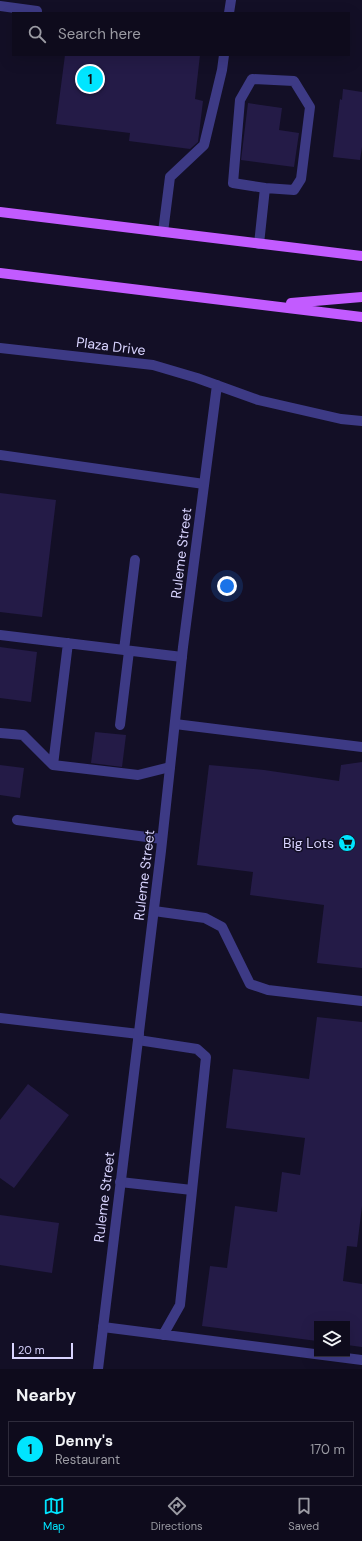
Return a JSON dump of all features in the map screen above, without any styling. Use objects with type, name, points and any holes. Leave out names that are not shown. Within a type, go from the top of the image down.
[{"type":"main road","points":[[0,212],[362,256]]},
{"type":"main road","points":[[0,272],[362,316]]},
{"type":"main road","points":[[272,305],[362,297]]},
{"type":"street","points":[[229,12],[231,0]]},
{"type":"street","points":[[0,6],[37,11]]},
{"type":"street","points":[[163,232],[170,177],[204,145],[222,70],[224,56]]},
{"type":"street","points":[[252,79],[294,81],[310,108],[301,179],[294,190],[265,188],[233,183],[240,100],[252,79]]},
{"type":"street","points":[[259,244],[265,188]]},
{"type":"street","name":"Plaza Drive","points":[[0,348],[153,365],[217,385],[258,400],[341,419],[362,421]]},
{"type":"street","name":"Ruleme Street","points":[[98,1369],[154,911],[182,657],[217,385]]},
{"type":"street","points":[[0,455],[204,484]]},
{"type":"street","points":[[120,725],[136,560]]},
{"type":"street","points":[[0,635],[182,657]]},
{"type":"street","points":[[53,765],[68,643]]},
{"type":"street","points":[[175,724],[362,747]]},
{"type":"street","points":[[0,733],[23,736],[53,765],[138,775],[170,767]]},
{"type":"street","points":[[17,820],[162,839]]},
{"type":"street","points":[[154,911],[205,918],[222,927],[250,984],[268,990],[362,1001]]},
{"type":"street","points":[[0,1018],[138,1037],[197,1049],[206,1057],[180,1305],[163,1335]]},
{"type":"street","points":[[120,1182],[192,1190]]},
{"type":"street","points":[[102,1327],[362,1360]]},
{"type":"building","points":[[65,56],[200,56],[195,99],[203,101],[198,142],[190,149],[129,141],[130,133],[56,124]]},
{"type":"building","points":[[343,89],[362,92],[362,147],[360,160],[333,157],[340,99],[342,100]]},
{"type":"building","points":[[248,103],[282,108],[279,130],[299,133],[294,167],[241,160]]},
{"type":"building","points":[[0,493],[56,500],[42,617],[0,612]]},
{"type":"building","points":[[0,647],[37,652],[31,702],[0,698]]},
{"type":"building","points":[[95,732],[126,735],[122,767],[91,763]]},
{"type":"building","points":[[362,762],[362,968],[317,963],[324,905],[250,895],[253,872],[197,865],[209,765],[264,770],[339,781],[341,765]]},
{"type":"building","points":[[0,765],[24,768],[20,798],[0,795]]},
{"type":"building","points":[[317,1017],[362,1022],[362,1206],[357,1247],[347,1246],[343,1281],[362,1284],[362,1347],[350,1345],[350,1321],[314,1321],[314,1341],[202,1326],[210,1266],[227,1268],[235,1206],[277,1212],[282,1172],[300,1175],[305,1138],[226,1128],[233,1069],[309,1079]]},
{"type":"building","points":[[28,1084],[69,1115],[14,1188],[0,1178],[0,1120]]},
{"type":"building","points":[[0,1215],[59,1223],[52,1273],[0,1265]]},
{"type":"place","name":"Denny's","points":[[90,79]]},
{"type":"place","name":"Big Lots","points":[[347,843]]}]
